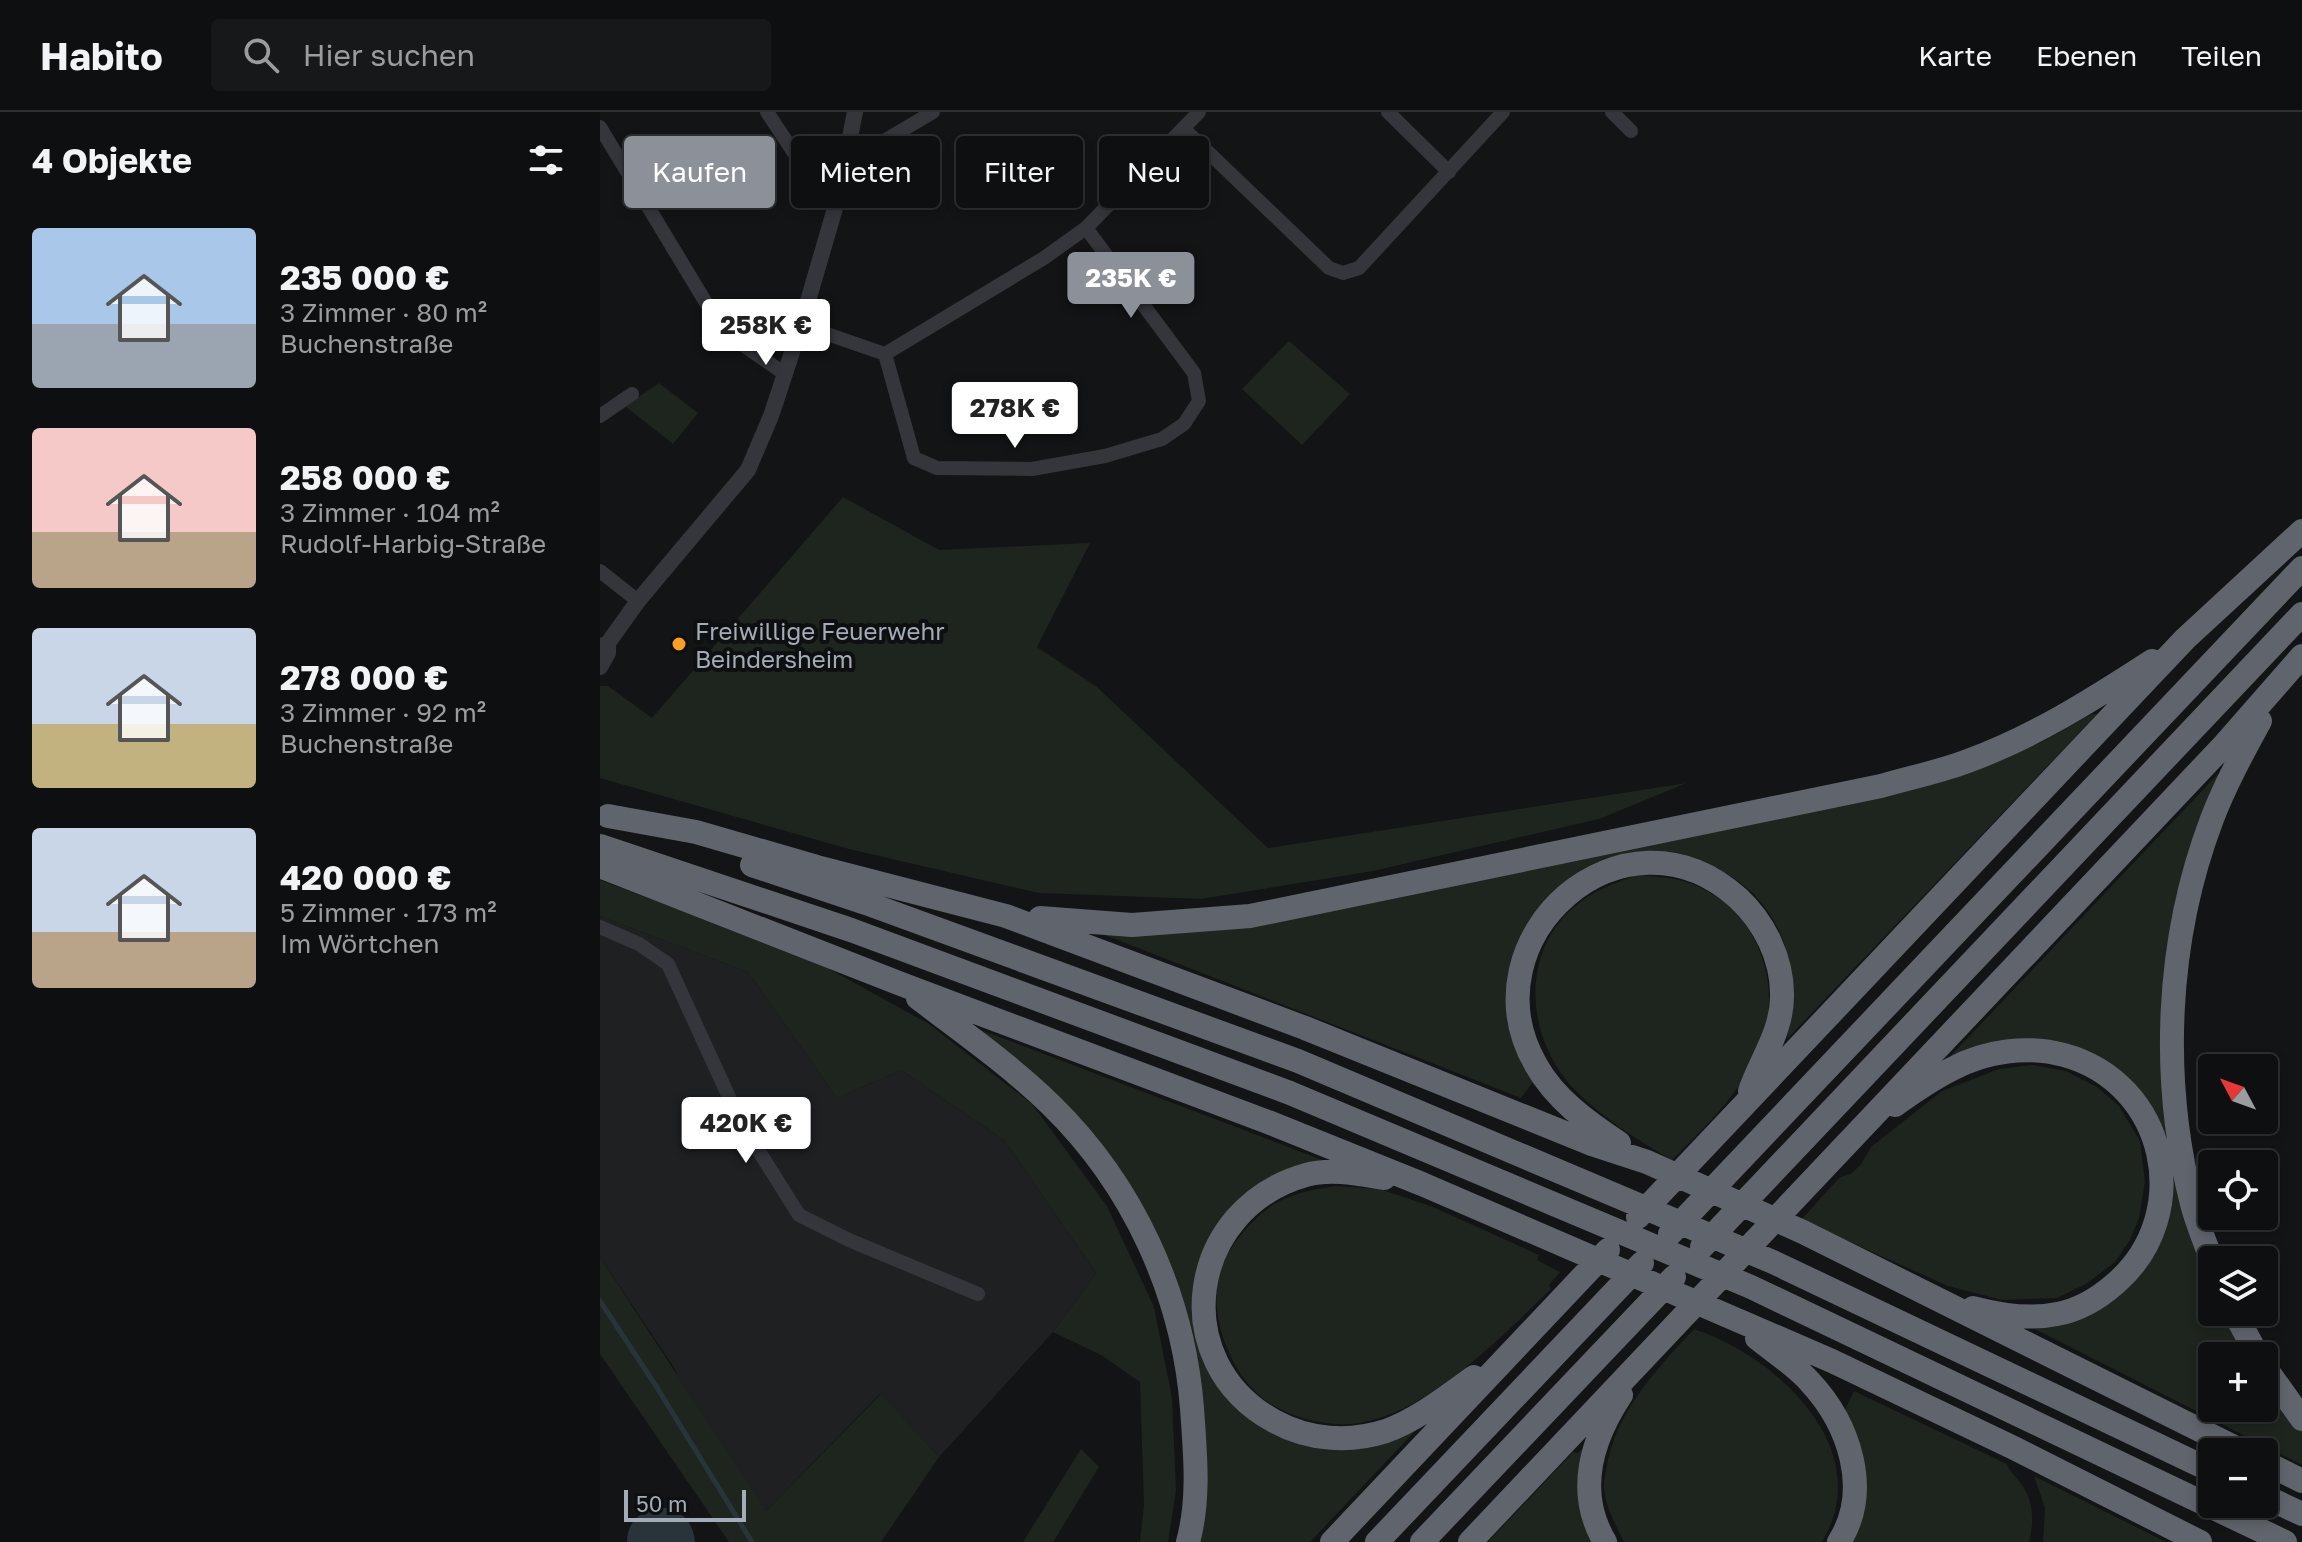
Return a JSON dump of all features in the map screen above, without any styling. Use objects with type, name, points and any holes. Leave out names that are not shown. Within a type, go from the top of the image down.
[{"type":"highway","points":[[1332,1542],[2185,639],[2302,531]]},
{"type":"highway","points":[[1377,1542],[2302,568]]},
{"type":"highway","points":[[1422,1542],[2302,614]]},
{"type":"highway","points":[[1006,916],[1132,925],[1250,916],[1881,786],[1964,763],[2010,744],[2097,697],[2185,639]]},
{"type":"highway","points":[[1470,1542],[2225,744],[2302,656]]},
{"type":"highway","points":[[2207,1246],[2192,1205],[2176,1117],[2171,1042],[2177,968],[2191,891],[2212,820],[2243,752],[2283,680]]},
{"type":"highway","points":[[604,815],[696,832],[1006,916],[1305,1028],[1592,1144],[1647,1162],[1803,1232],[2216,1438]]},
{"type":"highway","points":[[604,815],[866,903],[1298,1061],[1773,1262],[2198,1464]]},
{"type":"highway","points":[[600,846],[851,930],[1276,1087],[1751,1287],[2285,1542]]},
{"type":"highway","points":[[1647,1162],[1570,1108],[1536,1066],[1525,1042],[1518,993],[1525,954],[1548,915],[1578,885],[1622,864],[1665,865],[1708,877],[1729,890],[1750,910],[1767,935],[1779,967],[1783,995],[1778,1027],[1745,1104]]},
{"type":"highway","points":[[600,866],[1422,1184],[1832,1361],[2200,1542]]},
{"type":"highway","points":[[901,984],[1050,1104],[1089,1146],[1119,1185],[1151,1245],[1172,1307],[1190,1379],[1197,1471],[1188,1542]]},
{"type":"highway","points":[[1858,1130],[1953,1068],[1979,1058],[2026,1050],[2070,1056],[2111,1077],[2141,1110],[2152,1130],[2161,1171],[2157,1220],[2144,1250],[2126,1274],[2105,1293],[2081,1307],[2036,1317],[1995,1314],[1925,1294]]},
{"type":"highway","points":[[1422,1184],[1334,1172],[1308,1175],[1277,1186],[1246,1208],[1216,1249],[1204,1289],[1206,1336],[1216,1365],[1234,1391],[1257,1412],[1284,1427],[1300,1434],[1320,1437],[1353,1437],[1387,1431],[1431,1407],[1515,1348]]},
{"type":"highway","points":[[1728,1316],[1809,1380],[1831,1408],[1848,1442],[1855,1483],[1848,1527],[1839,1542]]},
{"type":"highway","points":[[1605,1542],[1589,1496],[1591,1455],[1636,1364]]},
{"type":"highway","points":[[2278,1386],[2302,1419]]},
{"type":"highway","points":[[2278,1469],[2302,1481]]},
{"type":"highway","points":[[2278,1503],[2302,1514]]},
{"type":"street","points":[[767,112],[791,148]]},
{"type":"street","points":[[851,136],[855,112]]},
{"type":"street","points":[[892,136],[933,112]]},
{"type":"street","points":[[885,354],[1044,258],[1086,228],[1199,112]]},
{"type":"street","points":[[1388,112],[1449,172]]},
{"type":"street","points":[[1183,128],[1329,268],[1343,273],[1359,268],[1503,112]]},
{"type":"street","points":[[1612,112],[1631,131]]},
{"type":"street","points":[[600,127],[723,331],[785,374]]},
{"type":"street","points":[[600,667],[608,653],[604,645],[748,470],[785,374],[835,208]]},
{"type":"street","points":[[885,354],[914,458],[937,468],[1032,469],[1105,456],[1162,439],[1184,424],[1199,401],[1194,373],[1086,228]]},
{"type":"street","points":[[801,325],[885,354]]},
{"type":"street","points":[[600,416],[632,394]]},
{"type":"street","points":[[600,571],[638,601]]},
{"type":"street","points":[[600,927],[639,944],[668,964],[740,1121],[799,1215],[849,1240],[978,1294]]},
{"type":"shaded area","points":[[1289,341],[1350,394],[1302,445],[1242,389]]},
{"type":"shaded area","points":[[659,383],[698,413],[673,444],[625,406]]},
{"type":"shaded area","points":[[843,497],[939,550],[1090,543],[1037,647],[1097,687],[1268,848],[1687,783],[1599,819],[1373,871],[1201,899],[1039,893],[849,849],[600,778],[600,686],[608,686],[652,718]]},
{"type":"shaded area","points":[[2097,714],[1787,1039],[1792,991],[1785,945],[1771,916],[1755,895],[1735,878],[1711,865],[1658,852],[1631,853],[1605,859],[1581,870],[1558,889],[1539,911],[1520,944],[1510,970],[1508,988],[1511,1007],[1535,1079],[1521,1098],[1100,933],[1164,931],[1983,765],[2040,743]]},
{"type":"shaded area","points":[[2234,757],[2169,988],[2201,1246],[2198,1246],[2198,1326],[2236,1326],[2244,1342],[2198,1342],[2198,1412],[2031,1327],[2083,1315],[2171,1194],[2104,1059],[1943,1064]]},
{"type":"shaded area","points":[[1638,875],[1686,882],[1716,896],[1751,933],[1762,956],[1768,981],[1769,1006],[1765,1032],[1748,1072],[1718,1112],[1672,1160],[1595,1109],[1573,1088],[1546,1046],[1536,997],[1537,973],[1544,949],[1556,927],[1588,897]]},
{"type":"shaded area","points":[[600,880],[813,960],[929,1024],[1032,1104],[1107,1206],[1154,1307],[1172,1398],[1176,1491],[1168,1542],[1140,1542],[1144,1505],[1140,1382],[1101,1355],[1053,1332],[1096,1273],[1004,1140],[901,1070],[837,1098],[748,972],[600,916]]},
{"type":"shaded area","points":[[600,916],[748,972],[837,1098],[901,1070],[1004,1140],[1096,1273],[1053,1332],[939,1457],[880,1394],[766,1511],[686,1401],[675,1369],[600,1257]]},
{"type":"shaded area","points":[[968,1025],[1333,1164],[1275,1178],[1195,1283],[1193,1308],[1196,1336],[1205,1363],[1220,1387],[1236,1408],[1273,1434],[1319,1447],[1418,1428],[1310,1542],[1198,1542],[1205,1465],[1142,1210]]},
{"type":"shaded area","points":[[2032,1065],[2066,1071],[2097,1087],[2119,1106],[2140,1141],[2145,1182],[2139,1218],[2130,1240],[2115,1262],[2086,1284],[2057,1298],[2002,1300],[1948,1286],[1801,1220],[1839,1178],[1852,1173],[1861,1164],[1871,1147],[1942,1091],[1999,1069]]},
{"type":"shaded area","points":[[1335,1186],[1380,1189],[1433,1207],[1539,1255],[1537,1260],[1560,1272],[1549,1285],[1551,1289],[1487,1350],[1412,1404],[1359,1423],[1328,1423],[1296,1416],[1255,1392],[1237,1368],[1220,1325],[1216,1295],[1218,1280],[1222,1265],[1235,1242],[1267,1209],[1291,1196]]},
{"type":"shaded area","points":[[600,1257],[766,1511],[881,1394],[939,1457],[881,1542],[729,1542],[600,1354]]},
{"type":"shaded area","points":[[1694,1329],[1725,1342],[1756,1361],[1785,1384],[1810,1411],[1828,1441],[1837,1473],[1836,1507],[1822,1542],[1624,1542],[1609,1510],[1604,1489],[1611,1450],[1627,1411],[1665,1360]]},
{"type":"shaded area","points":[[1854,1391],[2007,1464],[2031,1505],[2029,1542],[1851,1542],[1862,1476],[1859,1446],[1844,1412]]},
{"type":"shaded area","points":[[2278,1396],[2302,1430],[2302,1465],[2278,1453],[2278,1438],[2249,1438],[2218,1422],[2278,1422]]},
{"type":"shaded area","points":[[1585,1446],[1593,1542],[1488,1542],[1573,1452],[1578,1453]]},
{"type":"shaded area","points":[[1081,1449],[1099,1467],[1053,1542],[1023,1542]]},
{"type":"shaded area","points":[[2034,1476],[2166,1542],[2043,1542],[2045,1508]]},
{"type":"shaded area","points":[[659,1507],[680,1513],[689,1522],[695,1542],[627,1542],[629,1529],[636,1518]]},
{"type":"waterway","points":[[600,1301],[752,1542]]},
{"type":"place","name":"Freiwillige Feuerwehr Beindersheim","points":[[679,644]]}]
